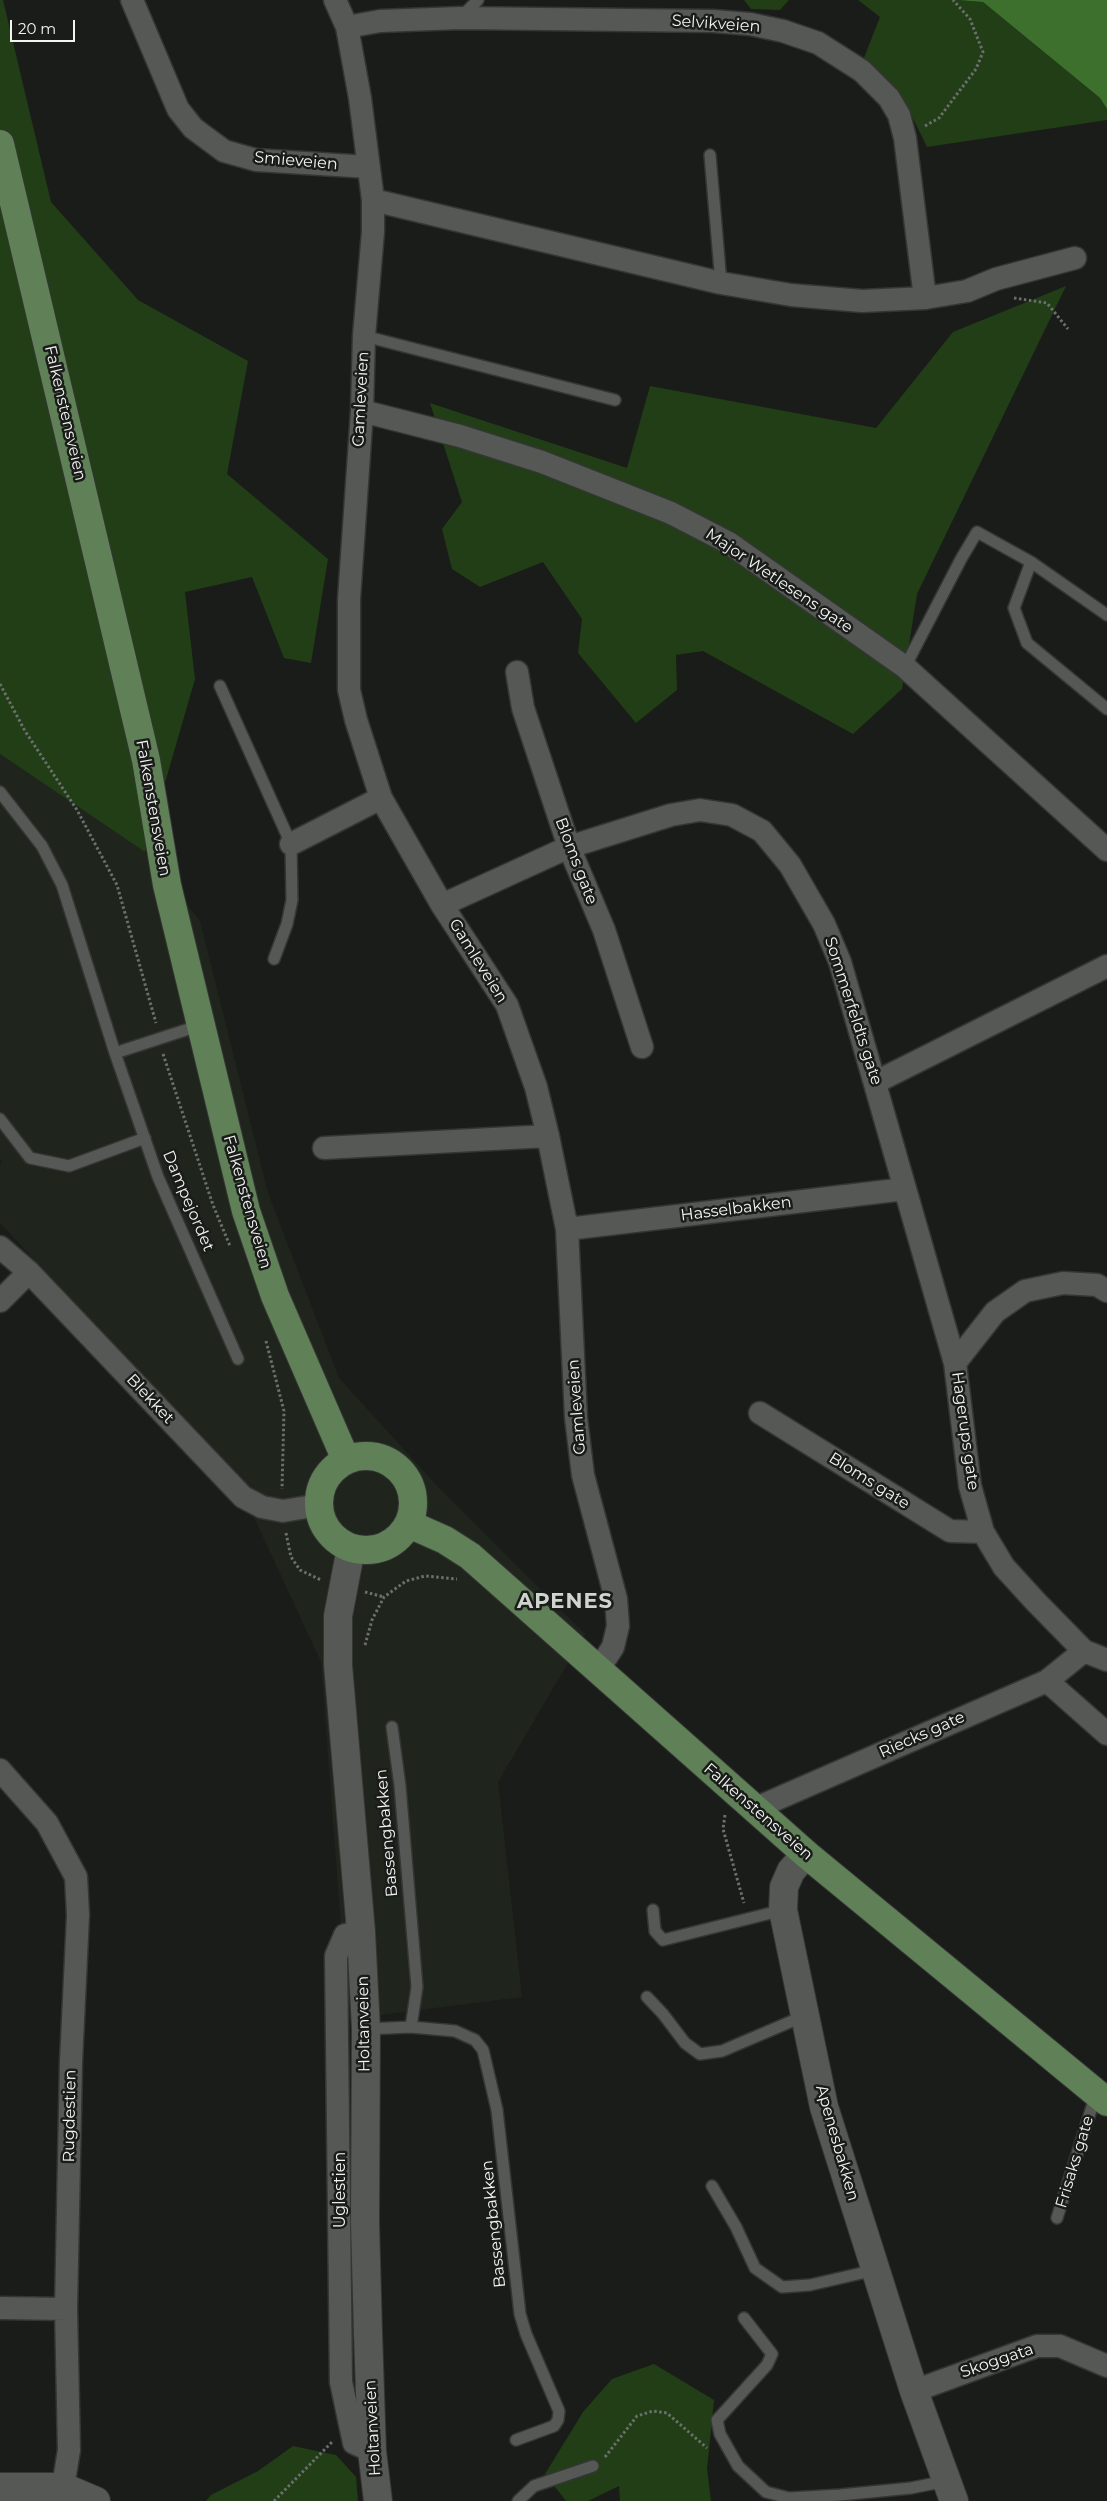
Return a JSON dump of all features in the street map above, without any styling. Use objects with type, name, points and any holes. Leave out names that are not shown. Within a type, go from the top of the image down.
[{"type":"main road","name":"Falkenstensveien","points":[[0,144],[146,760],[167,885],[234,1162],[258,1250],[275,1296],[346,1460]]},
{"type":"main road","points":[[360,1456],[374,1456],[388,1461],[400,1470],[408,1481],[413,1496],[413,1510],[409,1524],[401,1535],[390,1544],[378,1549],[351,1548],[335,1539],[323,1524],[319,1505],[320,1491],[325,1479],[334,1468],[346,1460],[360,1456]]},
{"type":"main road","name":"Falkenstensveien","points":[[409,1524],[445,1540],[470,1556],[598,1670],[744,1813],[806,1854],[1103,2092]]},
{"type":"main road","name":"Holtanveien","points":[[351,1548],[338,1616],[338,1665],[361,1932],[366,2029],[362,2442],[378,2501]]},
{"type":"main road","name":"Apenesbakken","points":[[806,1854],[791,1871],[784,1887],[783,1910],[824,2107],[914,2391],[950,2491]]},
{"type":"main road","points":[[0,2487],[63,2487],[96,2501]]},
{"type":"street","name":"Smieveien","points":[[132,0],[178,109],[193,128],[224,151],[256,160],[369,167]]},
{"type":"street","name":"Gamleveien","points":[[334,0],[347,27],[373,200],[373,232],[364,336],[362,411],[349,598],[349,690],[356,720],[381,798],[442,905],[507,1005],[536,1088],[567,1229],[576,1418],[583,1475],[616,1600],[618,1626],[613,1647],[598,1670]]},
{"type":"street","name":"Selvikveien","points":[[347,27],[380,21],[460,18],[713,21],[750,24],[783,31],[818,43],[862,71],[889,98],[899,115],[905,138],[925,298]]},
{"type":"street","points":[[373,200],[721,283],[791,294],[862,301],[925,298],[967,291],[996,279],[1075,258]]},
{"type":"street","name":"Major Wetlesens gate","points":[[362,411],[460,436],[542,462],[671,513],[729,543],[905,667],[1107,850]]},
{"type":"street","name":"Bloms gate","points":[[517,672],[523,708],[570,847],[604,930],[642,1047]]},
{"type":"street","points":[[291,844],[381,798]]},
{"type":"street","name":"Sommerfeldts gate","points":[[442,905],[570,847],[671,815],[700,810],[732,815],[762,831],[790,865],[824,924],[840,962],[876,1082],[955,1363]]},
{"type":"street","points":[[876,1082],[1107,966]]},
{"type":"street","points":[[324,1148],[548,1136]]},
{"type":"street","name":"Hasselbakken","points":[[567,1229],[905,1189]]},
{"type":"street","name":"Blekket","points":[[0,1247],[29,1272],[243,1497],[262,1506],[283,1510],[319,1505]]},
{"type":"street","points":[[0,1301],[29,1272]]},
{"type":"street","name":"Hagerups gate","points":[[1107,1291],[1097,1285],[1063,1283],[1025,1291],[995,1312],[955,1363],[970,1486],[983,1532],[1004,1567],[1084,1651],[1107,1660]]},
{"type":"street","name":"Bloms gate","points":[[760,1413],[950,1531],[983,1532]]},
{"type":"street","name":"Riecks gate","points":[[744,1813],[1047,1681],[1084,1651]]},
{"type":"street","points":[[1047,1681],[1107,1734]]},
{"type":"street","name":"Rugdestien","points":[[0,1770],[47,1823],[76,1877],[78,1915],[66,2309],[69,2450],[63,2487]]},
{"type":"street","name":"Uglestien","points":[[361,1932],[345,1935],[336,1956],[341,2382],[362,2442]]},
{"type":"street","points":[[0,2308],[66,2309]]},
{"type":"street","name":"Skoggata","points":[[914,2391],[1037,2346],[1060,2346],[1107,2366]]},
{"type":"lane","points":[[460,18],[478,0]]},
{"type":"lane","points":[[710,155],[721,283]]},
{"type":"lane","points":[[364,336],[616,400]]},
{"type":"lane","points":[[905,667],[960,559],[977,532],[1031,562],[1107,615]]},
{"type":"lane","points":[[1031,562],[1014,608],[1027,643],[1107,709]]},
{"type":"lane","points":[[220,686],[291,844],[292,900],[287,924],[274,959]]},
{"type":"lane","name":"Dampejordet","points":[[0,792],[42,846],[62,886],[115,1053],[158,1177],[238,1360]]},
{"type":"lane","points":[[115,1053],[202,1025]]},
{"type":"lane","points":[[0,1119],[30,1158],[69,1166],[145,1138]]},
{"type":"lane","name":"Bassengbakken","points":[[392,1727],[400,1786],[417,1987],[412,2027]]},
{"type":"lane","points":[[653,1910],[655,1931],[663,1940],[783,1910]]},
{"type":"lane","points":[[647,1997],[663,2014],[685,2043],[700,2054],[722,2051],[804,2016]]},
{"type":"lane","name":"Bassengbakken","points":[[366,2029],[437,2028],[462,2034],[475,2040],[483,2050],[488,2062],[506,2178],[520,2314],[526,2334],[558,2411],[558,2420],[554,2426],[516,2440]]},
{"type":"lane","name":"Frisaks gate","points":[[1057,2218],[1103,2092]]},
{"type":"lane","points":[[712,2186],[736,2227],[755,2268],[782,2287],[810,2285],[875,2270]]},
{"type":"lane","name":"Apenesbakken","points":[[744,2318],[772,2354],[767,2365],[717,2420],[720,2434],[738,2466],[766,2492],[789,2498],[911,2488],[950,2491]]},
{"type":"lane","points":[[518,2501],[534,2486],[593,2466]]},
{"type":"path","points":[[905,138],[939,118],[976,69],[983,52],[970,19],[953,0]]},
{"type":"path","points":[[1008,298],[1047,303],[1068,329]]},
{"type":"path","points":[[0,684],[25,731],[77,810],[117,885],[145,979],[166,1068],[231,1250]]},
{"type":"path","points":[[263,1332],[284,1411],[283,1510],[286,1541],[291,1556],[300,1570],[312,1578],[384,1597]]},
{"type":"path","points":[[364,1648],[372,1620],[384,1597],[406,1581],[425,1576],[441,1576],[465,1583]]},
{"type":"path","points":[[744,1813],[726,1811],[723,1828],[748,1918]]},
{"type":"path","points":[[593,2466],[614,2449],[637,2416],[653,2411],[667,2413],[722,2461],[738,2466]]},
{"type":"path","points":[[274,2501],[337,2436],[362,2442]]},
{"type":"shaded area","points":[[0,0],[3,0],[51,202],[138,300],[248,361],[227,474],[328,559],[311,663],[284,658],[252,577],[185,592],[195,679],[145,852],[0,754]]},
{"type":"shaded area","points":[[744,0],[789,0],[780,10],[751,9]]},
{"type":"shaded area","points":[[858,0],[957,0],[983,2],[1100,98],[1107,109],[1107,120],[927,147],[904,100],[862,63],[880,17]]},
{"type":"shaded area","points":[[957,0],[1107,0],[1107,109],[1100,98],[983,2]]},
{"type":"shaded area","points":[[1066,286],[917,594],[902,689],[853,734],[703,651],[676,655],[677,690],[636,723],[578,653],[582,619],[543,562],[480,587],[452,569],[442,529],[462,502],[430,403],[627,468],[650,386],[876,428],[953,332]]},
{"type":"shaded area","points":[[0,754],[145,852],[200,921],[268,1193],[339,1378],[441,1490],[585,1634],[498,1782],[522,1997],[348,2019],[321,1662],[232,1470],[0,1223],[0,1165],[2,1162],[0,1159]]},
{"type":"shaded area","points":[[654,2364],[714,2400],[707,2469],[711,2501],[620,2501],[619,2486],[588,2501],[566,2501],[545,2474],[583,2412],[612,2379]]},
{"type":"shaded area","points":[[293,2446],[336,2455],[356,2477],[358,2501],[206,2501],[211,2495],[258,2471]]},
{"type":"district","name":"APENES","points":[[565,1602]]}]
